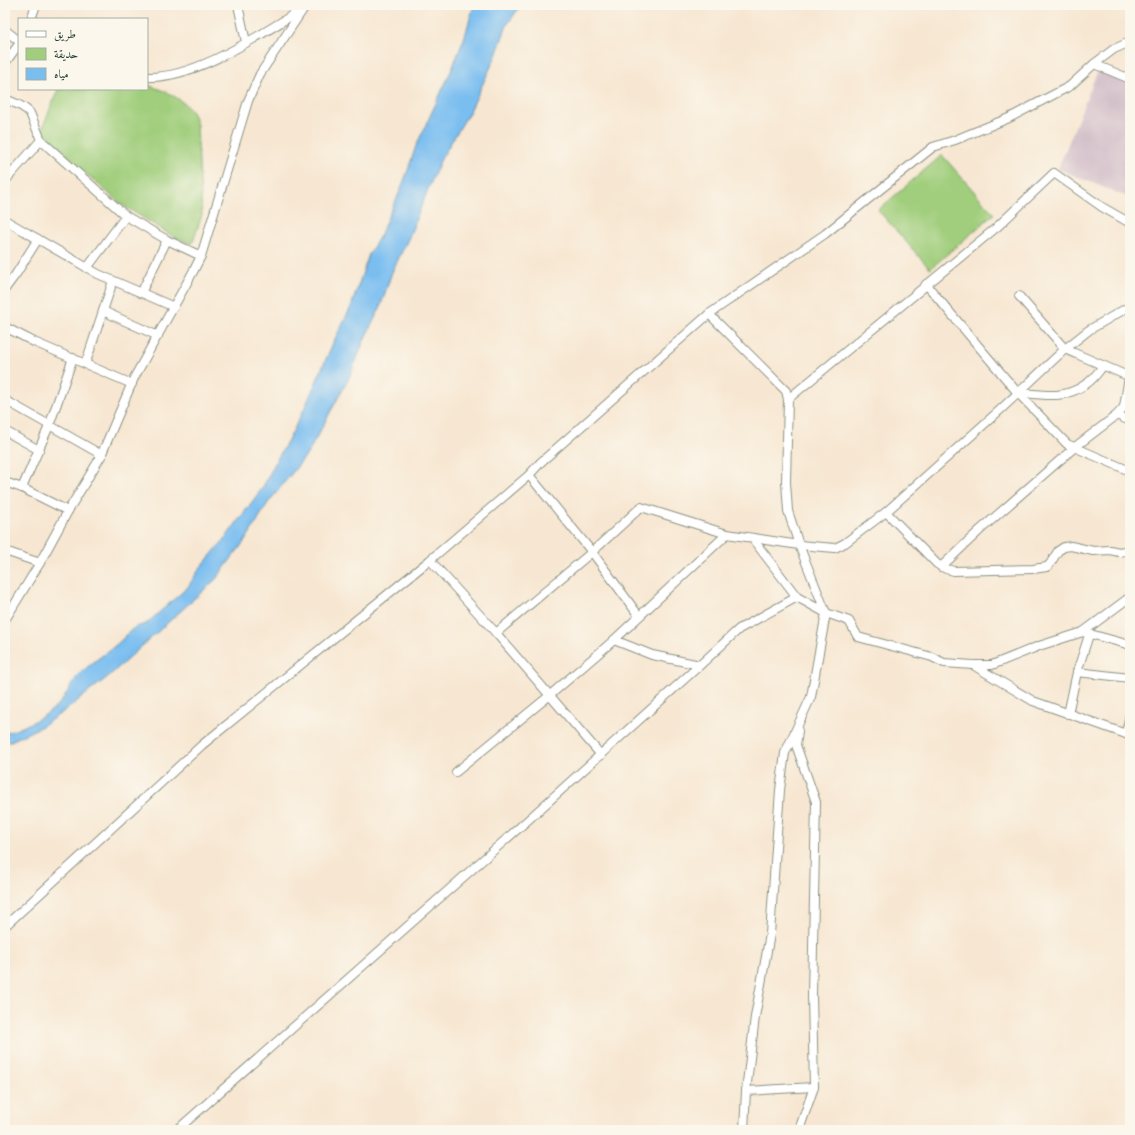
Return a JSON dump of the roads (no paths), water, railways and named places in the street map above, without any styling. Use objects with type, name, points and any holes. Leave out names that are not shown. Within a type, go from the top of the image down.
[{"type":"street","points":[[31,18],[36,5]]},
{"type":"street","points":[[238,5],[246,42]]},
{"type":"street","points":[[148,76],[159,77],[195,68],[246,42],[304,7]]},
{"type":"street","points":[[5,620],[40,563],[68,511],[102,455],[134,378],[201,256],[251,94],[260,74],[304,7]]},
{"type":"street","points":[[5,30],[18,41]]},
{"type":"street","points":[[5,926],[202,745],[430,560],[529,475],[547,457],[710,314],[830,231],[933,147],[955,140],[1009,118],[1070,86],[1094,64],[1114,49],[1130,42]]},
{"type":"street","points":[[5,63],[18,44]]},
{"type":"street","points":[[1094,64],[1130,79]]},
{"type":"street","points":[[5,99],[20,105],[27,110],[30,113],[42,140],[126,216],[167,240],[201,256]]},
{"type":"street","points":[[5,181],[42,140]]},
{"type":"street","points":[[788,400],[926,284],[997,227],[1054,173],[1102,207],[1130,222]]},
{"type":"street","points":[[87,268],[126,216]]},
{"type":"street","points":[[5,220],[87,268],[113,281],[174,307]]},
{"type":"street","points":[[5,289],[38,239]]},
{"type":"street","points":[[141,293],[167,240]]},
{"type":"street","points":[[84,363],[87,359],[104,311],[113,281]]},
{"type":"street","points":[[926,284],[1018,392],[1067,444],[1130,471]]},
{"type":"street","points":[[941,567],[979,531],[1075,447],[1117,415],[1124,407],[1130,377],[1065,349],[1019,296]]},
{"type":"street","points":[[496,633],[592,552],[641,507],[727,534],[799,545],[835,548],[845,543],[886,512],[1000,410],[1065,349],[1089,330],[1130,306]]},
{"type":"street","points":[[104,311],[158,336]]},
{"type":"street","points":[[710,314],[786,391],[788,400],[786,482],[788,511],[799,545],[826,613],[810,697],[785,753],[780,790],[770,934],[755,1017],[746,1092],[744,1130]]},
{"type":"street","points":[[5,327],[34,342],[132,384]]},
{"type":"street","points":[[22,488],[49,426],[73,358]]},
{"type":"street","points":[[1018,392],[1052,396],[1073,393],[1087,384],[1103,366]]},
{"type":"street","points":[[5,400],[102,455]]},
{"type":"street","points":[[1117,415],[1130,421]]},
{"type":"street","points":[[5,431],[39,450]]},
{"type":"street","points":[[529,475],[592,552],[639,616]]},
{"type":"street","points":[[5,482],[22,488],[68,511]]},
{"type":"street","points":[[886,512],[929,557],[941,567],[954,570],[1033,569],[1047,567],[1056,554],[1064,547],[1071,546],[1101,551],[1130,550]]},
{"type":"street","points":[[456,772],[549,696],[614,640],[727,534]]},
{"type":"street","points":[[752,538],[797,597],[826,613],[848,621],[858,637],[932,657],[944,664],[992,665],[1039,646],[1086,634],[1130,597]]},
{"type":"street","points":[[5,551],[40,563]]},
{"type":"street","points":[[430,560],[496,633],[601,755]]},
{"type":"street","points":[[177,1130],[601,755],[740,629],[797,597]]},
{"type":"street","points":[[1086,634],[1130,645]]},
{"type":"street","points":[[1068,714],[1086,634]]},
{"type":"street","points":[[614,640],[652,655],[700,665]]},
{"type":"street","points":[[973,665],[1033,701],[1128,735],[1130,714]]},
{"type":"street","points":[[1078,672],[1130,678]]},
{"type":"street","points":[[799,1130],[814,1087],[812,995],[816,802],[796,745],[800,720]]},
{"type":"street","points":[[746,1092],[814,1087]]},
{"type":"water","points":[[474,5],[521,5],[507,25],[495,58],[470,111],[441,159],[409,237],[392,272],[380,308],[365,338],[349,378],[308,453],[268,503],[247,538],[216,579],[109,676],[67,709],[42,726],[5,744],[5,733],[26,725],[53,709],[61,702],[82,672],[117,644],[132,629],[146,624],[188,587],[200,568],[224,540],[263,487],[306,405],[333,343],[351,307],[369,254],[380,236],[398,196],[416,146],[451,71],[464,39]]}]
